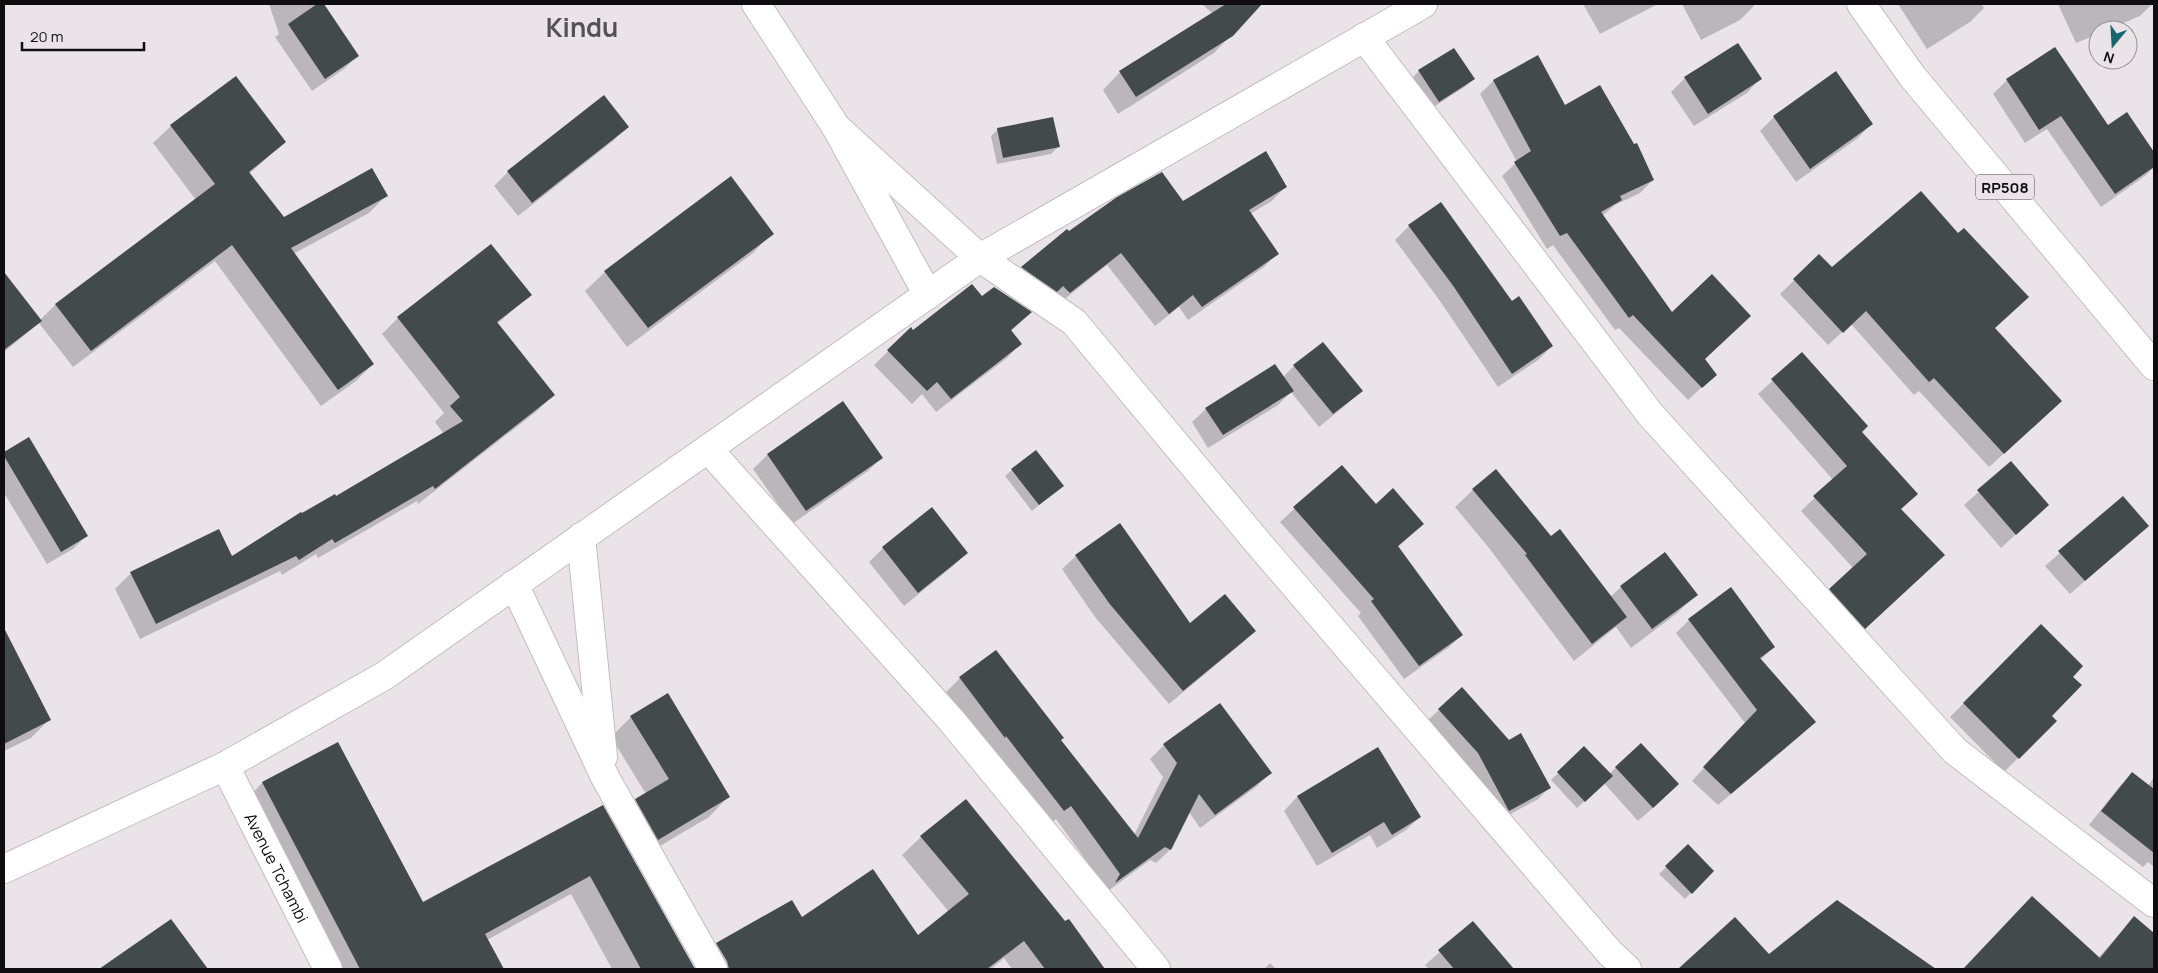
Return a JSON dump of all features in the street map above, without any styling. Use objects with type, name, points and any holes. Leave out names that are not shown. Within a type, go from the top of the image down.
[{"type":"street","points":[[756,4],[836,127],[928,295]]},
{"type":"street","points":[[4,869],[225,766],[384,676],[980,258],[1423,4]]},
{"type":"street","name":"RP508","points":[[1861,4],[1912,76],[2154,366]]},
{"type":"street","points":[[1364,37],[1650,414],[1955,751],[2154,904]]},
{"type":"street","points":[[836,127],[980,258],[1074,322],[1259,544],[1610,953],[1627,969]]},
{"type":"street","points":[[708,449],[950,720],[1156,969]]},
{"type":"street","points":[[581,537],[606,779]]},
{"type":"street","points":[[514,584],[606,779],[713,969]]},
{"type":"street","name":"Avenue Tchambi","points":[[225,766],[328,969]]},
{"type":"building","points":[[317,4],[324,4],[359,56],[325,79],[288,24]]},
{"type":"building","points":[[1226,4],[1262,4],[1233,36],[1136,97],[1119,71]]},
{"type":"building","points":[[1738,43],[1762,79],[1708,114],[1684,77]]},
{"type":"building","points":[[2055,47],[2108,125],[2127,112],[2154,152],[2154,167],[2115,194],[2061,116],[2039,130],[2006,79]]},
{"type":"building","points":[[1454,48],[1475,79],[1439,102],[1418,70]]},
{"type":"building","points":[[1538,55],[1565,105],[1600,85],[1634,144],[1637,143],[1654,180],[1620,196],[1622,200],[1601,212],[1672,312],[1712,274],[1751,316],[1705,359],[1717,375],[1702,388],[1633,315],[1629,318],[1567,233],[1560,236],[1514,162],[1531,151],[1493,80]]},
{"type":"building","points":[[1836,71],[1873,124],[1810,169],[1773,116]]},
{"type":"building","points":[[236,76],[286,142],[249,172],[284,217],[372,168],[388,196],[291,248],[374,364],[338,390],[232,245],[91,351],[55,304],[215,184],[170,125]]},
{"type":"building","points":[[604,95],[629,127],[532,203],[507,171]]},
{"type":"building","points":[[1053,117],[1060,147],[1003,158],[997,128]]},
{"type":"building","points":[[1266,151],[1287,187],[1249,210],[1279,254],[1202,307],[1193,295],[1169,314],[1121,253],[1070,293],[1063,286],[1057,292],[1021,267],[1067,229],[1069,231],[1117,197],[1162,172],[1183,201]]},
{"type":"building","points":[[731,176],[774,234],[648,328],[604,271]]},
{"type":"building","points":[[1921,191],[1958,233],[1964,228],[2029,297],[1995,328],[2062,401],[2004,454],[1934,378],[1929,382],[1866,311],[1843,333],[1793,279],[1819,254],[1832,267]]},
{"type":"building","points":[[1441,202],[1512,301],[1519,296],[1553,346],[1512,374],[1454,287],[1408,225]]},
{"type":"building","points":[[491,244],[532,295],[497,322],[555,395],[435,489],[433,486],[335,543],[332,539],[299,560],[296,556],[156,624],[130,572],[219,529],[232,556],[301,512],[335,494],[336,496],[463,421],[450,406],[460,397],[397,317]]},
{"type":"building","points":[[4,272],[42,321],[4,350]]},
{"type":"building","points":[[972,284],[982,296],[994,287],[1032,312],[1011,330],[1022,344],[951,399],[937,382],[927,391],[887,350],[911,327],[913,330]]},
{"type":"building","points":[[1323,342],[1363,391],[1333,414],[1293,365]]},
{"type":"building","points":[[1802,352],[1868,426],[1862,432],[1918,494],[1901,509],[1945,555],[1865,629],[1829,589],[1867,554],[1813,496],[1847,466],[1771,379]]},
{"type":"building","points":[[1275,364],[1294,391],[1223,435],[1205,408]]},
{"type":"building","points":[[843,401],[883,458],[806,511],[767,454]]},
{"type":"building","points":[[29,437],[88,536],[61,552],[4,456],[4,452]]},
{"type":"building","points":[[1036,450],[1064,486],[1039,505],[1011,469]]},
{"type":"building","points":[[2011,461],[2049,505],[2016,535],[1977,490]]},
{"type":"building","points":[[1342,465],[1376,504],[1393,488],[1424,524],[1398,546],[1463,635],[1419,666],[1371,601],[1374,599],[1293,507]]},
{"type":"building","points":[[1496,469],[1551,536],[1560,529],[1627,617],[1592,644],[1525,555],[1527,554],[1472,489]]},
{"type":"building","points":[[2123,496],[2149,526],[2085,581],[2058,551]]},
{"type":"building","points":[[932,507],[968,553],[918,593],[882,547]]},
{"type":"building","points":[[1120,523],[1190,623],[1225,594],[1256,631],[1183,691],[1109,603],[1075,555]]},
{"type":"building","points":[[1665,552],[1698,595],[1652,629],[1620,586]]},
{"type":"building","points":[[1731,587],[1775,647],[1760,658],[1816,722],[1731,794],[1703,767],[1757,710],[1688,619]]},
{"type":"building","points":[[2041,624],[2083,666],[2073,677],[2082,685],[2052,716],[2057,721],[2019,759],[1963,703]]},
{"type":"building","points":[[4,628],[51,720],[4,744]]},
{"type":"building","points":[[996,650],[1064,738],[1061,740],[1138,838],[1177,763],[1163,744],[1220,703],[1272,773],[1215,815],[1199,794],[1171,850],[1165,847],[1115,883],[1120,874],[1071,806],[1064,811],[959,677]]},
{"type":"building","points":[[1462,687],[1509,740],[1521,733],[1551,788],[1509,811],[1478,753],[1438,709]]},
{"type":"building","points":[[668,693],[730,797],[658,840],[635,799],[669,779],[630,716]]},
{"type":"building","points":[[338,742],[423,902],[603,805],[695,969],[641,969],[590,876],[485,934],[504,969],[360,969],[262,782]]},
{"type":"building","points":[[1641,743],[1679,784],[1653,808],[1615,767]]},
{"type":"building","points":[[1584,746],[1613,776],[1585,802],[1557,772]]},
{"type":"building","points":[[1378,747],[1421,817],[1392,835],[1384,822],[1332,853],[1297,796]]},
{"type":"building","points":[[2132,772],[2154,789],[2154,853],[2101,811]]},
{"type":"building","points":[[966,799],[1065,921],[1069,919],[1105,969],[1045,969],[1024,941],[987,969],[729,969],[727,961],[716,943],[792,900],[802,917],[873,869],[918,935],[969,894],[920,836]]},
{"type":"building","points":[[1688,844],[1714,871],[1692,894],[1665,866]]},
{"type":"building","points":[[2032,896],[2100,958],[2134,916],[2154,933],[2154,969],[1963,969]]},
{"type":"building","points":[[1837,900],[1936,969],[1678,969],[1735,917],[1769,954]]},
{"type":"building","points":[[171,919],[208,969],[99,969]]},
{"type":"building","points":[[1473,921],[1514,969],[1454,969],[1438,950]]},
{"type":"district","name":"Kindu","points":[[582,27]]}]
